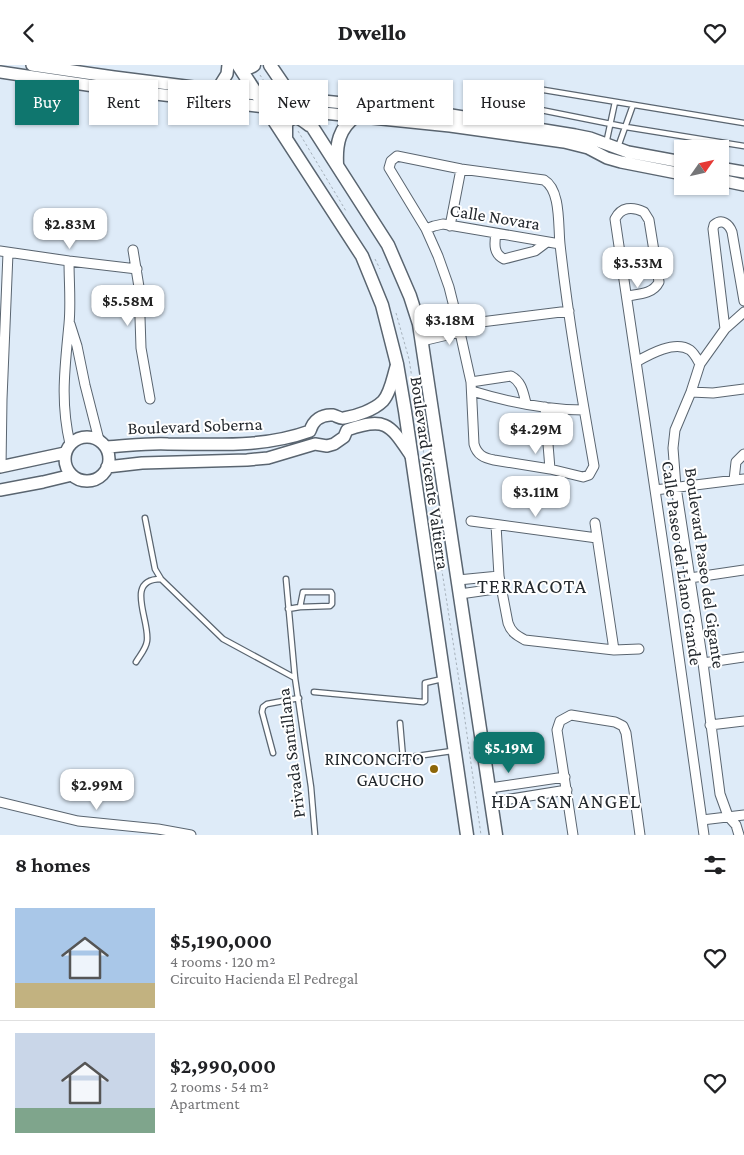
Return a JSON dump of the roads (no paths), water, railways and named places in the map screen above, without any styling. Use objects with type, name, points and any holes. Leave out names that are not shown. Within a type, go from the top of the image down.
[{"type":"main road","points":[[239,65],[244,68],[254,65]]},
{"type":"main road","name":"Boulevard Vicente Valtierra","points":[[239,65],[259,98]]},
{"type":"main road","name":"Boulevard Vicente Valtierra","points":[[270,65],[280,80]]},
{"type":"main road","points":[[287,139],[285,129],[286,123],[290,119],[295,117],[301,118],[313,128]]},
{"type":"main road","name":"Boulevard Vicente Valtierra","points":[[277,125],[362,257],[382,305],[397,364],[412,457],[467,835]]},
{"type":"main road","name":"Boulevard Vicente Valtierra","points":[[311,125],[388,245],[410,296],[418,324],[496,835]]},
{"type":"main road","points":[[338,166],[336,152],[338,140],[345,125]]},
{"type":"street","points":[[32,65],[168,84]]},
{"type":"street","points":[[223,80],[227,74],[228,65]]},
{"type":"street","points":[[0,72],[114,89],[259,106]]},
{"type":"street","points":[[249,94],[257,95]]},
{"type":"street","points":[[453,121],[575,135],[640,155],[674,161]]},
{"type":"street","points":[[453,121],[564,142],[588,148],[621,163],[674,173]]},
{"type":"street","points":[[398,156],[461,169],[547,181],[552,187],[555,196],[569,311],[594,466],[589,475],[583,477],[550,469],[487,459],[478,453],[474,444],[471,387],[457,319],[438,257],[426,229],[390,171],[389,166],[391,161],[398,156]]},
{"type":"street","points":[[450,226],[461,169]]},
{"type":"street","points":[[729,170],[744,172]]},
{"type":"street","points":[[729,182],[744,185]]},
{"type":"street","name":"Calle Paseo del Llano Grande","points":[[627,297],[648,292],[656,287],[659,282],[649,220],[644,211],[630,208],[618,212],[615,219],[704,835]]},
{"type":"street","points":[[725,329],[713,229],[714,225],[718,222],[725,222],[732,232],[744,301]]},
{"type":"street","name":"Calle Novara","points":[[426,229],[438,225],[450,226],[560,244]]},
{"type":"street","points":[[496,235],[494,244],[496,251],[504,259],[535,251],[547,242]]},
{"type":"street","points":[[133,250],[137,269],[141,348],[150,399]]},
{"type":"street","points":[[102,444],[92,437],[84,437],[76,439],[68,448],[0,467],[4,252],[137,269]]},
{"type":"street","points":[[69,261],[69,323],[63,406],[68,448],[65,461],[67,469],[72,475],[85,481],[92,481],[98,478],[107,467],[108,454],[102,444],[77,346],[69,323]]},
{"type":"street","points":[[418,324],[457,319],[473,323],[569,311]]},
{"type":"street","name":"Boulevard Paseo del Gigante","points":[[739,835],[736,825],[728,816],[720,794],[703,663],[676,487],[673,440],[700,364],[725,329],[744,312]]},
{"type":"street","points":[[422,341],[460,332],[473,323]]},
{"type":"street","points":[[636,362],[657,351],[677,347],[691,351],[700,364]]},
{"type":"street","name":"Boulevard Soberna","points":[[102,444],[244,444],[296,436],[310,431],[314,422],[324,416],[332,415],[342,419],[367,411],[383,401],[397,364]]},
{"type":"street","points":[[471,387],[511,376],[520,384],[526,403]]},
{"type":"street","points":[[471,387],[491,397],[564,410],[584,410]]},
{"type":"street","points":[[691,392],[713,393],[744,389]]},
{"type":"street","points":[[545,407],[550,469]]},
{"type":"street","points":[[342,419],[347,430]]},
{"type":"street","name":"Boulevard Soberna","points":[[107,467],[142,463],[261,459],[315,444],[327,446],[334,444],[344,437],[347,430],[366,423],[389,427],[412,457]]},
{"type":"street","points":[[310,431],[315,444]]},
{"type":"street","points":[[734,480],[736,462],[744,454]]},
{"type":"street","points":[[0,489],[72,475]]},
{"type":"street","points":[[655,490],[744,479]]},
{"type":"street","points":[[471,521],[597,539]]},
{"type":"street","points":[[595,523],[614,650]]},
{"type":"street","points":[[496,525],[499,576],[510,630],[525,640],[614,650],[639,649]]},
{"type":"street","points":[[690,578],[744,569]]},
{"type":"street","points":[[458,580],[499,576]]},
{"type":"street","points":[[460,594],[502,588]]},
{"type":"street","points":[[703,663],[744,657]]},
{"type":"street","points":[[573,835],[566,777],[557,730],[560,721],[571,715],[620,724],[626,733],[640,835]]},
{"type":"street","points":[[710,725],[744,721]]},
{"type":"street","points":[[490,788],[566,777]]},
{"type":"street","points":[[492,802],[567,789]]},
{"type":"street","points":[[0,802],[78,821],[158,829],[191,835]]},
{"type":"street","points":[[702,819],[744,815]]},
{"type":"lane","points":[[744,123],[538,89],[532,95],[533,104],[541,110],[744,147]]},
{"type":"lane","points":[[612,146],[611,123],[615,102]]},
{"type":"lane","points":[[612,146],[626,127],[633,105]]},
{"type":"lane","points":[[144,518],[155,569],[161,579],[223,639],[295,678]]},
{"type":"lane","points":[[136,662],[147,644],[148,637],[141,589],[151,579],[161,579]]},
{"type":"lane","name":"Privada Santillana","points":[[286,579],[295,678],[311,787],[314,835]]},
{"type":"lane","points":[[288,609],[330,606],[332,604],[331,591],[303,592],[300,607]]},
{"type":"lane","points":[[314,691],[423,702],[425,701],[425,683],[443,679]]},
{"type":"lane","points":[[273,753],[262,712],[263,707],[267,704],[299,698]]},
{"type":"lane","points":[[400,723],[402,758],[454,751]]},
{"type":"place","name":"RINCONCITO GAUCHO","points":[[434,769]]},
{"type":"district","name":"TERRACOTA","points":[[532,586]]},
{"type":"district","name":"HDA SAN ANGEL","points":[[566,801]]}]
